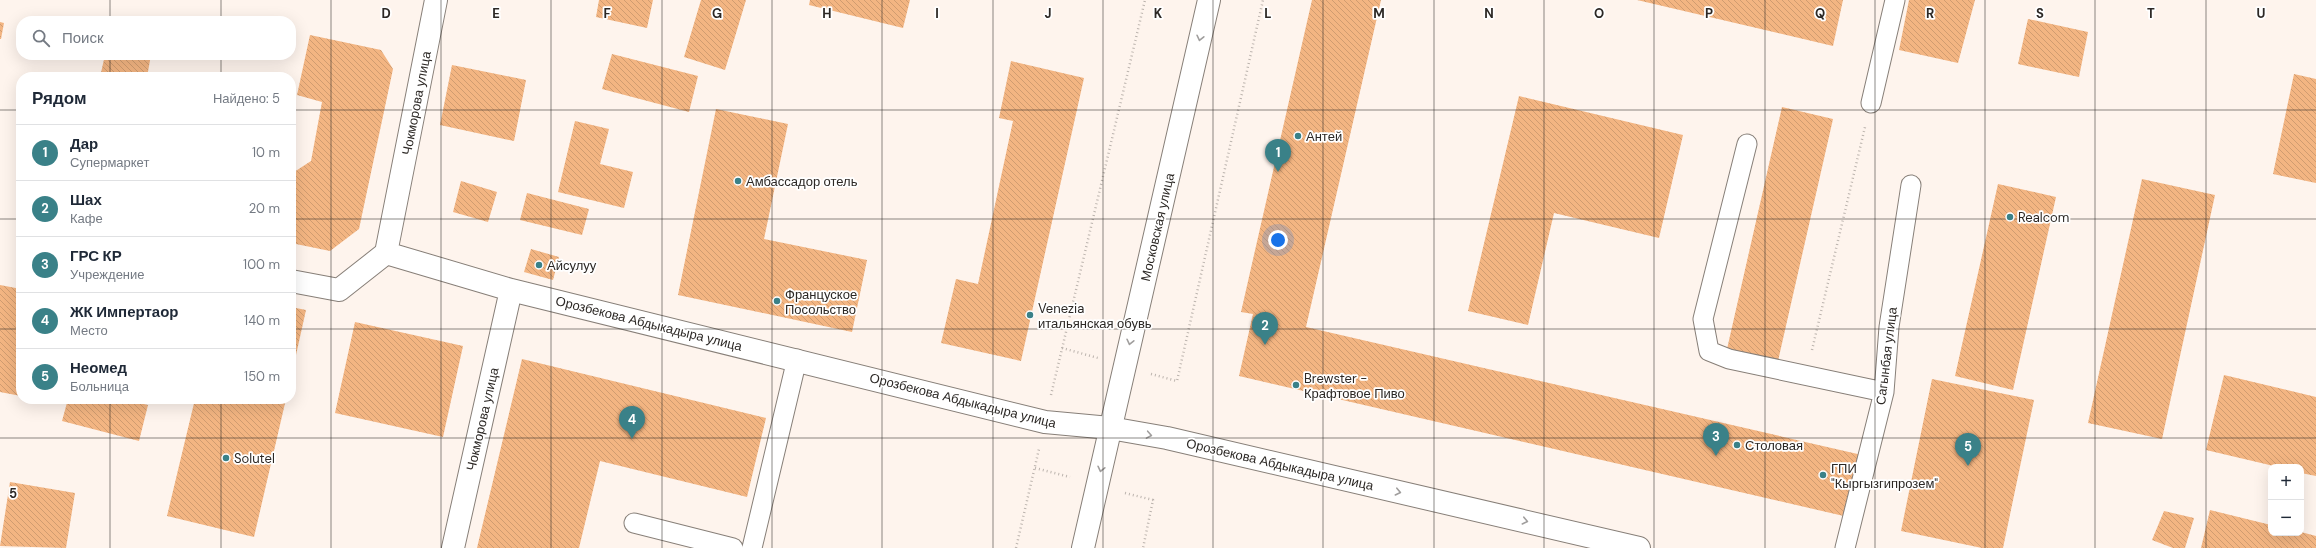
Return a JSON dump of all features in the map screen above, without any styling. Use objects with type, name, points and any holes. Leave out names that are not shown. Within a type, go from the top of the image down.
[{"type":"street","name":"Чокморова улица","points":[[386,253],[436,0]]},
{"type":"street","name":"Московская улица","points":[[1083,548],[1209,0]]},
{"type":"street","points":[[296,282],[339,290],[386,253]]},
{"type":"street","name":"Орозбекова Абдыкадыра улица","points":[[386,253],[511,290],[797,359],[1045,422],[1110,428],[1167,438],[1639,548]]},
{"type":"street","name":"Чокморова улица","points":[[453,548],[511,290]]},
{"type":"lane","points":[[1871,103],[1895,0]]},
{"type":"lane","points":[[1747,144],[1704,319],[1709,351],[1729,359],[1884,392]]},
{"type":"lane","name":"Сагынбая улица","points":[[1845,548],[1884,392],[1889,327],[1911,185]]},
{"type":"lane","points":[[752,548],[797,359]]},
{"type":"lane","points":[[634,523],[733,548]]},
{"type":"path","points":[[1016,548],[1145,0]]},
{"type":"path","points":[[1178,381],[1263,0]]},
{"type":"path","points":[[1806,376],[1871,103]]},
{"type":"path","points":[[1142,548],[1153,500]]},
{"type":"building","points":[[599,0],[653,0],[647,28],[596,17]]},
{"type":"building","points":[[701,0],[746,0],[725,70],[684,57]]},
{"type":"building","points":[[810,0],[910,0],[903,28],[809,5]]},
{"type":"building","points":[[1312,0],[1381,0],[1306,327],[1862,455],[1848,517],[1239,376],[1253,314],[1241,312]]},
{"type":"building","points":[[1637,0],[1843,0],[1833,46]]},
{"type":"building","points":[[1909,0],[1975,0],[1958,63],[1899,50]]},
{"type":"building","points":[[2028,19],[2088,32],[2079,77],[2018,64]]},
{"type":"building","points":[[0,22],[4,23],[1,39],[0,39]]},
{"type":"building","points":[[310,35],[381,50],[393,69],[359,229],[330,251],[296,244],[296,171],[311,161],[322,102],[297,95]]},
{"type":"building","points":[[612,54],[698,76],[689,112],[602,89]]},
{"type":"building","points":[[104,60],[150,60],[148,72],[101,72]]},
{"type":"building","points":[[1011,61],[1084,78],[1021,361],[941,343],[956,279],[978,284],[1013,121],[999,118]]},
{"type":"building","points":[[452,65],[526,80],[514,141],[440,125]]},
{"type":"building","points":[[2294,74],[2316,79],[2316,183],[2273,174]]},
{"type":"building","points":[[1519,96],[1683,135],[1659,238],[1554,213],[1528,325],[1468,311]]},
{"type":"building","points":[[1782,107],[1833,119],[1778,361],[1727,349]]},
{"type":"building","name":"Амбассадор отель","points":[[716,109],[788,124],[764,239],[867,260],[852,332],[678,295]]},
{"type":"building","points":[[575,121],[609,129],[600,164],[633,172],[624,208],[558,192]]},
{"type":"building","points":[[2142,179],[2215,195],[2162,439],[2088,423]]},
{"type":"building","points":[[461,181],[497,192],[488,222],[453,212]]},
{"type":"building","points":[[1998,184],[2056,197],[2013,390],[1955,376]]},
{"type":"building","points":[[527,193],[589,209],[582,235],[520,220]]},
{"type":"building","points":[[531,249],[559,257],[553,280],[524,272]]},
{"type":"building","points":[[0,285],[16,288],[16,395],[0,392]]},
{"type":"building","points":[[296,308],[306,310],[296,355]]},
{"type":"building","points":[[355,322],[463,346],[443,437],[335,413]]},
{"type":"building","points":[[522,359],[766,418],[747,497],[600,461],[579,548],[477,548]]},
{"type":"building","points":[[2224,375],[2316,397],[2316,476],[2304,474],[2304,464],[2268,465],[2206,450]]},
{"type":"building","points":[[1932,379],[2034,400],[2003,548],[1982,548],[1901,531]]},
{"type":"building","points":[[67,404],[148,405],[139,441],[62,421]]},
{"type":"building","name":"Solutel","points":[[194,404],[285,404],[254,537],[167,516]]},
{"type":"building","points":[[10,482],[75,493],[66,548],[0,546]]},
{"type":"building","points":[[2210,510],[2268,524],[2268,536],[2304,536],[2304,533],[2316,536],[2316,548],[2201,548]]},
{"type":"building","points":[[2164,511],[2194,518],[2185,548],[2173,548],[2152,540]]},
{"type":"place","name":"Антей","points":[[1298,136]]},
{"type":"place","name":"Дар","points":[[1278,172]]},
{"type":"place","name":"Амбассадор отель","points":[[738,181]]},
{"type":"place","name":"Realcom","points":[[2010,217]]},
{"type":"place","name":"Айсулуу","points":[[539,265]]},
{"type":"place","name":"Француское Посольство","points":[[777,301]]},
{"type":"place","name":"Venezia итальянская обувь","points":[[1030,315]]},
{"type":"place","name":"Шах","points":[[1265,345]]},
{"type":"place","name":"Brewster - Крафтовое Пиво","points":[[1296,385]]},
{"type":"place","name":"ЖК Импертаор","points":[[632,439]]},
{"type":"place","name":"Столовая","points":[[1737,445]]},
{"type":"place","name":"ГРС КР","points":[[1716,456]]},
{"type":"place","name":"Solutel","points":[[226,458]]},
{"type":"place","name":"Неомед","points":[[1968,466]]},
{"type":"place","name":"ГПИ \"Кыргызгипрозем\"","points":[[1823,475]]}]
